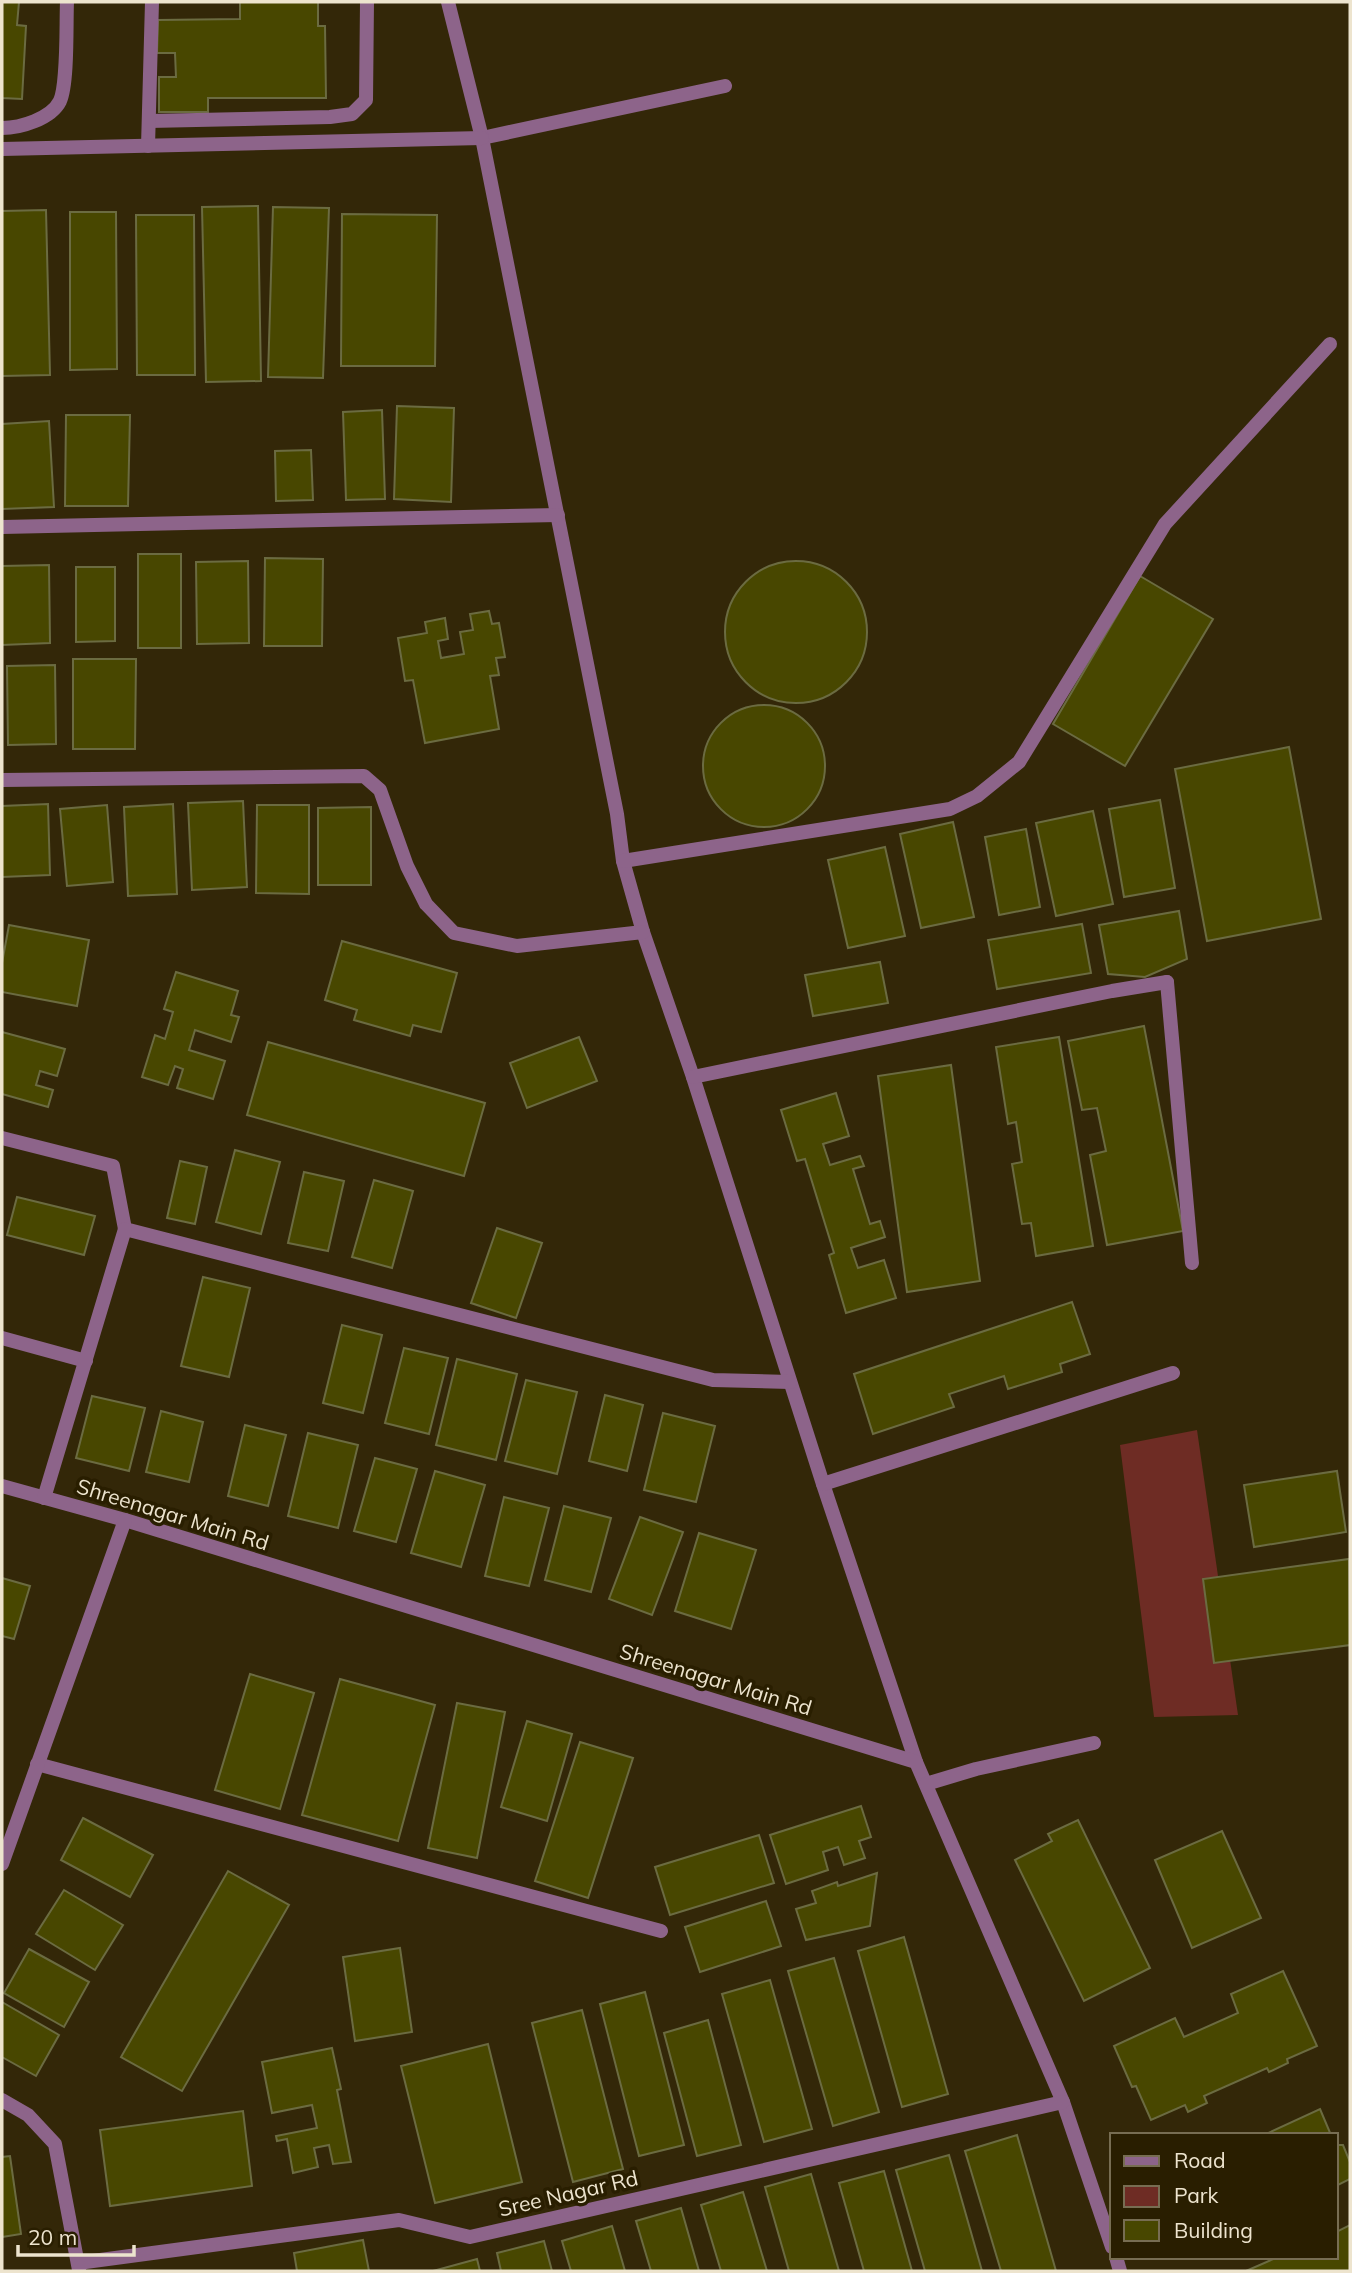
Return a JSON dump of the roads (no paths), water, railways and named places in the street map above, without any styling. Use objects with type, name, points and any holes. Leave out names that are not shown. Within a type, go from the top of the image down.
[{"type":"street","points":[[2,128],[38,121],[59,102],[64,75],[67,2]]},
{"type":"street","points":[[148,146],[152,2]]},
{"type":"street","points":[[149,121],[330,117],[352,114],[366,100],[367,2]]},
{"type":"street","points":[[449,2],[482,138],[617,814],[623,861],[643,932],[916,1762],[1063,2102],[1110,2241]]},
{"type":"street","points":[[2,149],[482,138],[725,86]]},
{"type":"street","points":[[623,861],[950,809],[977,796],[1019,762],[1165,524],[1330,344]]},
{"type":"street","points":[[2,527],[558,515]]},
{"type":"street","points":[[2,780],[364,776],[380,790],[407,866],[426,904],[454,933],[517,946],[643,932]]},
{"type":"street","points":[[692,1077],[1167,982],[1192,1263]]},
{"type":"street","points":[[2,1138],[113,1166],[125,1229],[44,1498]]},
{"type":"street","points":[[125,1229],[713,1381],[789,1382]]},
{"type":"street","points":[[2,1338],[86,1361]]},
{"type":"street","points":[[823,1484],[1172,1373]]},
{"type":"street","name":"Shreenagar Main Rd","points":[[2,1486],[916,1762]]},
{"type":"street","points":[[2,1864],[125,1521]]},
{"type":"street","points":[[926,1784],[976,1769],[1094,1743]]},
{"type":"street","points":[[37,1764],[661,1931]]},
{"type":"street","points":[[2,2100],[28,2115],[55,2144],[79,2267]]},
{"type":"street","name":"Sree Nagar Rd","points":[[79,2267],[399,2220],[470,2237],[1063,2102]]}]
